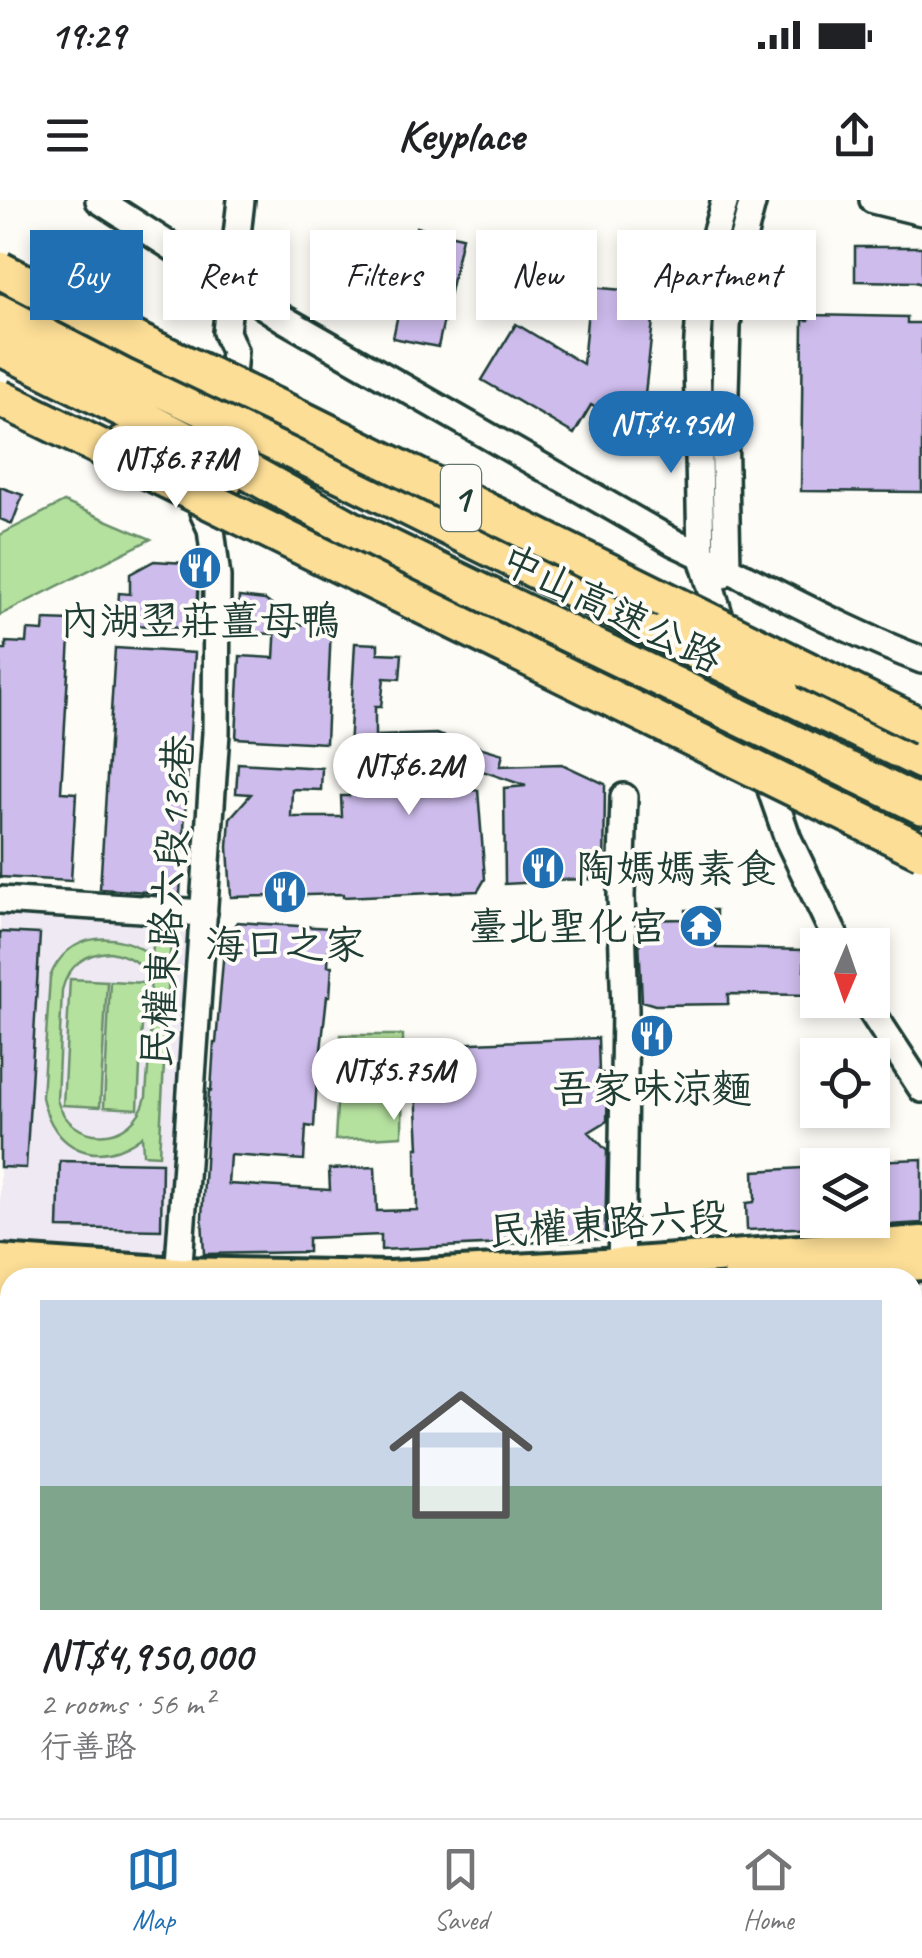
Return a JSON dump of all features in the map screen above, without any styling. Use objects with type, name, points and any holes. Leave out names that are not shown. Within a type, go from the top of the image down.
[{"type":"highway","points":[[0,254],[275,419],[349,478]]},
{"type":"highway","name":"1","points":[[0,270],[922,726]]},
{"type":"highway","name":"中山高速公路","points":[[0,312],[349,478],[922,761]]},
{"type":"highway","name":"中山高速公路","points":[[0,347],[244,470],[353,530],[922,806]]},
{"type":"highway","points":[[0,398],[353,530]]},
{"type":"highway","points":[[0,398],[922,851]]},
{"type":"main road","name":"民權東路六段","points":[[652,1268],[922,1242]]},
{"type":"main road","name":"民權東路六段","points":[[0,1261],[83,1268]]},
{"type":"main road","name":"民權東路六段","points":[[869,1268],[922,1264]]},
{"type":"street","points":[[99,200],[163,241]]},
{"type":"street","points":[[237,230],[241,200]]},
{"type":"street","points":[[725,200],[707,263],[700,310],[697,356],[701,554],[772,796],[788,840],[832,928]]},
{"type":"street","points":[[710,587],[728,567],[726,327],[731,284],[753,200]]},
{"type":"street","points":[[873,200],[922,212]]},
{"type":"street","points":[[221,384],[234,351],[226,332],[227,320]]},
{"type":"street","points":[[287,320],[675,543],[882,645],[922,660]]},
{"type":"street","name":"民權東路六段136巷","points":[[179,1268],[216,733],[217,578],[212,529],[221,516],[214,485]]},
{"type":"street","points":[[621,1268],[624,797]]},
{"type":"street","points":[[0,900],[204,913]]},
{"type":"street","points":[[876,1018],[922,1089]]},
{"type":"shaded area","points":[[0,912],[189,924],[170,1256],[0,1243]]},
{"type":"green space","points":[[64,502],[151,539],[0,615],[0,535]]},
{"type":"green space","points":[[154,936],[171,936],[159,1155],[143,1154],[142,1136],[109,1152],[80,1150],[56,1131],[42,1097],[50,977],[69,951],[95,939],[124,941],[152,956]],"holes":[[[110,952],[132,960],[148,977],[151,1016],[146,1097],[129,1124],[116,1132],[88,1133],[64,1116],[57,1100],[62,990],[79,962]]]},
{"type":"green space","points":[[70,979],[107,981],[100,1107],[63,1105]]},
{"type":"green space","points":[[110,981],[144,983],[138,1109],[104,1107]]},
{"type":"green space","points":[[341,1035],[403,1035],[402,1136],[335,1140]]},
{"type":"building","points":[[456,236],[462,237],[456,264]]},
{"type":"building","points":[[855,247],[922,247],[922,284],[855,281]]},
{"type":"building","points":[[597,288],[617,289],[617,320],[653,320],[639,425],[630,428],[591,405],[574,434],[482,380],[516,324],[583,364],[587,320],[597,320]]},
{"type":"building","points":[[816,315],[907,317],[907,323],[922,323],[922,492],[801,491],[803,320],[816,320]]},
{"type":"building","points":[[397,320],[444,320],[438,347],[393,338]]},
{"type":"building","points":[[0,487],[23,495],[12,524],[0,519]]},
{"type":"building","points":[[154,561],[199,564],[197,629],[117,624],[119,593],[130,594],[130,574]]},
{"type":"building","points":[[239,597],[265,600],[273,606],[273,634],[236,632]]},
{"type":"building","points":[[44,620],[71,621],[61,792],[76,793],[71,881],[0,877],[0,650],[6,650],[6,642],[26,643],[27,630],[43,631]]},
{"type":"building","points":[[276,623],[331,626],[326,743],[236,738],[240,656],[274,658]]},
{"type":"building","points":[[355,643],[378,644],[378,653],[402,654],[400,679],[384,678],[381,707],[375,707],[375,736],[436,734],[503,754],[500,766],[562,764],[605,784],[604,879],[505,884],[504,788],[526,786],[462,764],[362,767],[362,795],[478,790],[485,879],[478,891],[231,897],[230,818],[251,794],[236,793],[238,763],[322,768],[321,790],[292,789],[291,817],[342,817],[341,796],[349,796]]},
{"type":"building","points":[[115,648],[195,653],[180,894],[100,889]]},
{"type":"building","points":[[686,910],[716,910],[716,948],[800,950],[800,995],[728,994],[728,1004],[655,1005],[642,1001],[638,920],[686,919]]},
{"type":"building","points":[[237,922],[330,928],[328,966],[332,966],[321,1050],[325,1050],[323,1080],[317,1079],[314,1127],[306,1126],[304,1160],[230,1155],[228,1184],[330,1190],[329,1169],[375,1167],[377,1211],[417,1210],[415,1069],[451,1067],[450,1044],[598,1038],[599,1073],[608,1073],[607,1121],[589,1132],[607,1151],[605,1239],[381,1250],[381,1235],[308,1238],[308,1252],[204,1254],[202,1218],[209,1090],[225,937]]},
{"type":"building","points":[[0,932],[40,934],[26,1168],[0,1167]]},
{"type":"building","points":[[922,1159],[922,1223],[890,1225],[890,1160]]},
{"type":"building","points":[[60,1161],[162,1163],[161,1230],[58,1228]]},
{"type":"building","points":[[800,1168],[800,1228],[747,1230],[746,1203],[754,1202],[755,1198],[754,1171]]},
{"type":"place","name":"內湖翌莊薑母鴨","points":[[200,568]]},
{"type":"place","name":"陶媽媽素食","points":[[543,868]]},
{"type":"place","name":"海口之家","points":[[285,892]]},
{"type":"place","name":"臺北聖化宮","points":[[701,926]]},
{"type":"place","name":"吾家味涼麵","points":[[652,1036]]}]
